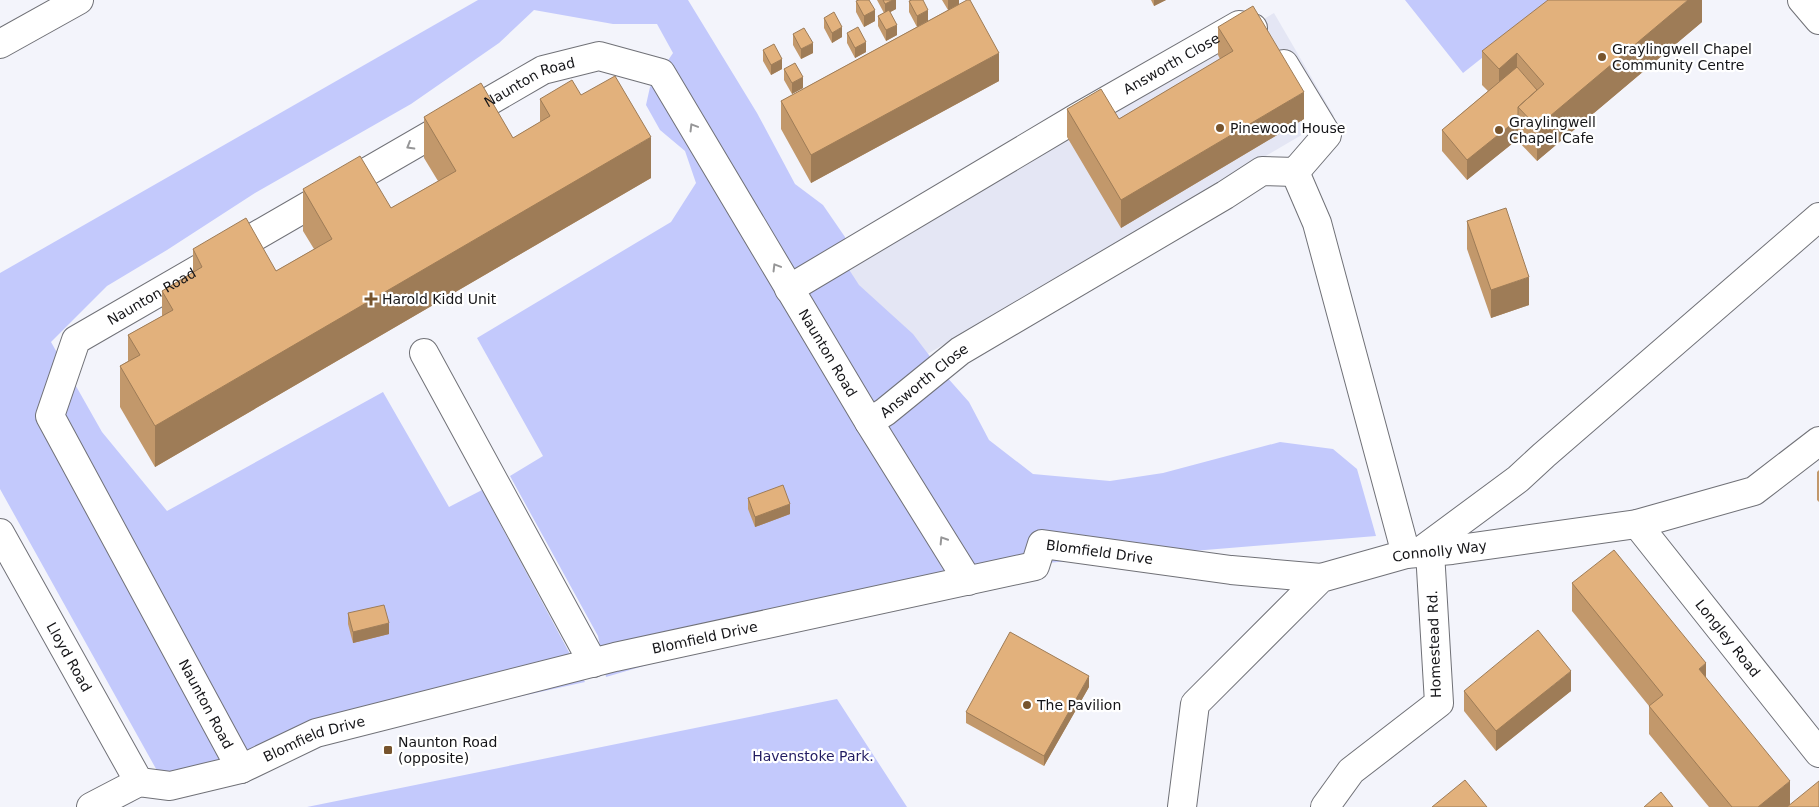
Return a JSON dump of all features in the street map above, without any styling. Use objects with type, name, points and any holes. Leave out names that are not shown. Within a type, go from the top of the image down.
[{"type":"street","points":[[0,44],[79,0]]},
{"type":"street","points":[[1802,0],[1819,20]]},
{"type":"street","name":"Answorth Close","points":[[789,290],[1070,122],[1239,25],[1264,31],[1327,135],[1295,172],[1262,171],[1208,205],[960,350],[885,412],[870,422]]},
{"type":"street","name":"Naunton Road","points":[[242,769],[50,416],[76,340],[543,70],[599,56],[661,73],[789,290],[968,581]]},
{"type":"street","points":[[1295,172],[1318,222],[1418,553],[1518,480],[1552,448],[1819,217]]},
{"type":"street","points":[[424,352],[593,663]]},
{"type":"street","name":"Connolly Way","points":[[1182,807],[1195,704],[1321,578],[1418,553],[1637,524],[1754,491],[1819,441]]},
{"type":"street","name":"Longley Road","points":[[1637,524],[1819,753]]},
{"type":"street","name":"Lloyd Road","points":[[0,533],[139,782]]},
{"type":"street","name":"Blomfield Drive","points":[[139,782],[170,786],[242,769],[316,733],[615,657],[1035,566],[1042,544],[1231,570],[1321,578]]},
{"type":"street","name":"Homestead Rd.","points":[[1325,807],[1351,770],[1439,703],[1418,553]]},
{"type":"street","points":[[91,807],[139,782]]},
{"type":"shaded area","points":[[1274,13],[1334,116],[878,383],[818,280]]},
{"type":"green space","points":[[478,0],[688,0],[757,113],[795,184],[823,205],[845,237],[848,268],[859,285],[913,334],[938,367],[969,402],[989,440],[1033,474],[1110,481],[1163,473],[1280,442],[1333,449],[1357,469],[1376,536],[974,569],[606,677],[598,636],[510,476],[543,456],[477,338],[671,222],[696,183],[685,151],[660,130],[646,105],[650,87],[673,53],[657,24],[613,24],[534,10],[499,43],[411,104],[255,193],[107,286],[51,342],[102,432],[167,511],[383,392],[449,507],[482,490],[585,682],[160,776],[0,489],[0,273]]},
{"type":"green space","points":[[1405,0],[1555,0],[1463,73]]},
{"type":"green space","name":"Havenstoke Park.","points":[[837,699],[907,807],[307,807]]},
{"type":"building","points":[[869,0],[875,10],[864,16],[856,1]]},
{"type":"building","points":[[883,0],[893,0],[885,4]]},
{"type":"building","points":[[923,0],[928,10],[917,16],[909,1]]},
{"type":"building","points":[[970,0],[999,53],[811,155],[781,101]]},
{"type":"building","points":[[1548,0],[1688,0],[1537,127],[1518,107],[1544,84],[1517,53],[1499,69],[1482,51]]},
{"type":"building","name":"Pinewood House","points":[[1253,6],[1304,92],[1121,200],[1067,109],[1101,89],[1119,119],[1233,51],[1218,27]]},
{"type":"building","points":[[889,10],[897,25],[886,30],[878,16]]},
{"type":"building","points":[[834,12],[842,27],[832,33],[824,18]]},
{"type":"building","points":[[858,27],[866,42],[855,48],[847,33]]},
{"type":"building","points":[[804,28],[813,43],[801,49],[793,34]]},
{"type":"building","points":[[774,44],[782,59],[771,65],[763,50]]},
{"type":"building","points":[[795,63],[803,77],[792,83],[784,69]]},
{"type":"building","points":[[1517,67],[1537,90],[1518,107],[1518,119],[1467,160],[1442,130]]},
{"type":"building","name":"Harold Kidd Unit","points":[[615,76],[651,137],[155,426],[120,366],[140,355],[128,335],[173,310],[162,291],[202,267],[193,249],[246,218],[276,271],[332,239],[303,189],[360,156],[391,208],[456,171],[424,117],[481,83],[513,138],[550,116],[540,99],[572,80],[581,95]]},
{"type":"building","points":[[1506,208],[1529,277],[1491,290],[1467,221]]},
{"type":"building","points":[[783,485],[790,504],[755,517],[748,498]]},
{"type":"building","points":[[1614,550],[1706,663],[1699,669],[1790,781],[1758,807],[1732,807],[1649,706],[1663,695],[1572,583]]},
{"type":"building","points":[[384,605],[389,623],[353,632],[348,613]]},
{"type":"building","points":[[1538,630],[1571,671],[1496,731],[1464,691]]},
{"type":"building","name":"The Pavilion","points":[[1010,632],[1089,676],[1044,756],[966,712]]},
{"type":"building","points":[[1465,780],[1487,807],[1432,807]]},
{"type":"building","points":[[1819,781],[1819,807],[1787,807]]},
{"type":"building","points":[[1661,792],[1673,807],[1644,807]]},
{"type":"place","name":"Graylingwell Chapel Community Centre","points":[[1602,57]]},
{"type":"place","name":"Pinewood House","points":[[1220,128]]},
{"type":"place","name":"Graylingwell Chapel Cafe","points":[[1499,130]]},
{"type":"place","name":"Harold Kidd Unit","points":[[371,299]]},
{"type":"place","name":"The Pavilion","points":[[1027,705]]},
{"type":"place","name":"Naunton Road (opposite)","points":[[388,750]]}]
